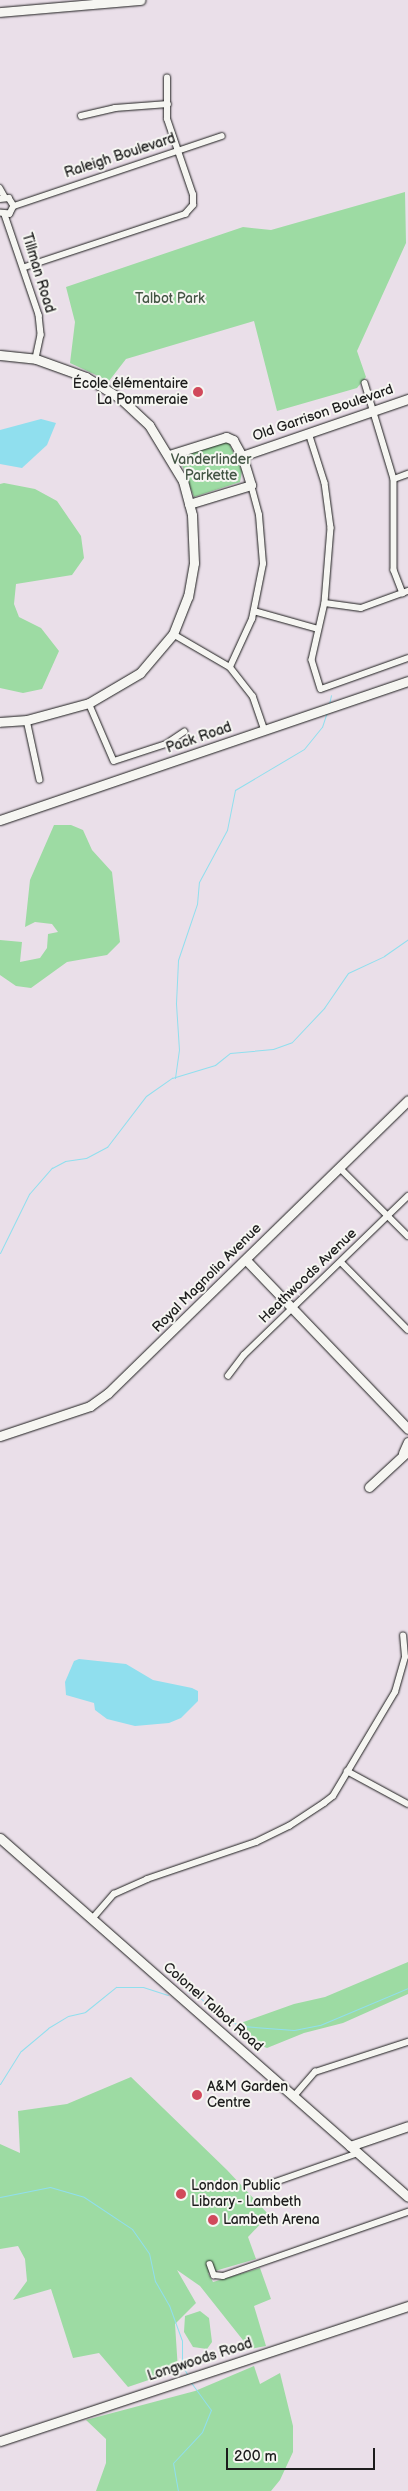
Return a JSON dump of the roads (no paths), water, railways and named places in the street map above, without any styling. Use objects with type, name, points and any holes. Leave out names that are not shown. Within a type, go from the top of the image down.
[{"type":"street","points":[[0,12],[140,0]]},
{"type":"street","points":[[25,267],[185,214],[193,205],[193,195],[175,150],[167,119],[167,78]]},
{"type":"street","points":[[81,116],[115,108],[168,104]]},
{"type":"street","name":"Raleigh Boulevard","points":[[13,203],[26,201],[175,150],[222,136]]},
{"type":"street","points":[[0,188],[3,198],[13,203],[5,214]]},
{"type":"street","name":"Tillman Road","points":[[5,214],[25,267],[39,315],[41,335],[36,359]]},
{"type":"street","points":[[0,354],[36,359],[86,377],[120,398],[149,425],[169,455],[183,481],[189,504],[194,563],[188,596],[173,634],[140,673],[89,703],[27,720],[0,722]]},
{"type":"street","points":[[325,603],[361,608],[406,592],[394,570],[394,479],[365,383]]},
{"type":"street","name":"Old Garrison Boulevard","points":[[169,455],[226,437],[233,440],[242,456],[408,398]]},
{"type":"street","points":[[309,433],[325,483],[331,528],[325,603],[312,660],[321,688],[408,658]]},
{"type":"street","points":[[230,667],[254,611],[263,564],[259,515],[242,456]]},
{"type":"street","points":[[394,479],[408,474]]},
{"type":"street","points":[[189,504],[251,484]]},
{"type":"street","points":[[254,611],[318,629]]},
{"type":"street","points":[[173,634],[230,667],[252,696],[265,730]]},
{"type":"street","name":"Pack Road","points":[[0,820],[408,681]]},
{"type":"street","points":[[89,703],[114,761],[166,744],[184,732]]},
{"type":"street","points":[[27,720],[40,780]]},
{"type":"street","name":"Royal Magnolia Avenue","points":[[0,1436],[90,1406],[108,1393],[408,1100]]},
{"type":"street","points":[[340,1168],[408,1236]]},
{"type":"street","name":"Heathwoods Avenue","points":[[228,1376],[244,1355],[408,1196]]},
{"type":"street","points":[[246,1260],[406,1425]]},
{"type":"street","points":[[341,1262],[408,1330]]},
{"type":"street","points":[[368,1487],[405,1452],[408,1442]]},
{"type":"street","points":[[92,1919],[114,1894],[147,1879],[256,1842],[289,1826],[333,1796],[395,1692],[405,1657],[403,1636]]},
{"type":"street","points":[[347,1771],[408,1804]]},
{"type":"street","name":"Colonel Talbot Road","points":[[0,1838],[408,2197]]},
{"type":"street","points":[[294,2096],[315,2072],[408,2042]]},
{"type":"street","points":[[350,2146],[408,2126]]},
{"type":"street","points":[[264,2186],[358,2153]]},
{"type":"street","points":[[210,2264],[214,2275],[223,2276],[408,2212]]},
{"type":"street","name":"Longwoods Road","points":[[0,2441],[408,2306]]},
{"type":"water","points":[[41,419],[56,423],[47,445],[22,468],[0,464],[0,430]]},
{"type":"water","points":[[79,1659],[126,1664],[153,1680],[198,1691],[198,1701],[181,1718],[169,1723],[135,1726],[107,1719],[95,1710],[94,1703],[66,1695],[65,1682],[74,1661]]},
{"type":"waterway","points":[[329,704],[331,695]]},
{"type":"waterway","points":[[175,1078],[179,1050],[176,1003],[178,960],[197,904],[199,882],[227,830],[235,790],[304,749],[322,727],[327,712]]},
{"type":"waterway","points":[[0,1253],[29,1194],[52,1168],[65,1161],[86,1158],[107,1147],[146,1096],[172,1078],[215,1065],[230,1053],[273,1049],[292,1042],[324,1008],[348,973],[384,956],[408,939]]},
{"type":"waterway","points":[[0,2084],[21,2051],[48,2028],[68,2016],[85,2012],[116,1987],[143,1987],[168,1995]]},
{"type":"waterway","points":[[187,1992],[196,1994],[222,2018],[242,2026],[294,2030],[320,2025],[408,1988]]},
{"type":"waterway","points":[[0,2197],[50,2187],[84,2197],[132,2229],[149,2253],[155,2281],[169,2305],[182,2340],[182,2365],[188,2376]]},
{"type":"waterway","points":[[178,2491],[173,2463],[202,2432],[211,2410],[191,2382]]},
{"type":"place","name":"École élémentaire La Pommeraie","points":[[198,392]]},
{"type":"place","name":"A&M Garden Centre","points":[[197,2095]]},
{"type":"place","name":"London Public Library - Lambeth","points":[[181,2194]]},
{"type":"place","name":"Lambeth Arena","points":[[213,2220]]},
{"type":"park label","name":"Talbot Park","points":[[170,299]]},
{"type":"park label","name":"Vanderlinder Parkette","points":[[211,468]]}]
